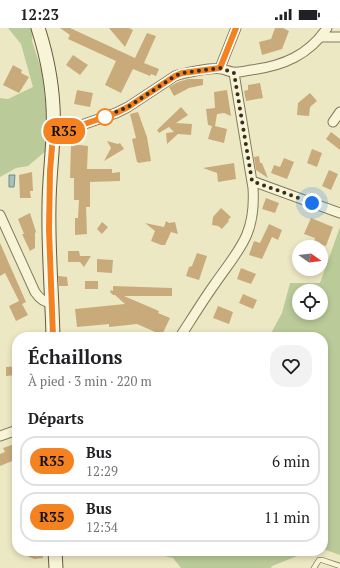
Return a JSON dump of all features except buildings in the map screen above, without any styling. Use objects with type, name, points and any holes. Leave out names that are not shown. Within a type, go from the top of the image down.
[{"type":"main road","points":[[38,28],[46,56],[51,84],[53,135],[50,171],[49,230],[53,332]]},
{"type":"main road","points":[[55,556],[56,568]]},
{"type":"street","points":[[220,68],[236,28]]},
{"type":"street","points":[[53,135],[116,113],[182,73],[220,68],[234,73],[279,65],[302,53],[322,37],[327,28]]},
{"type":"street","points":[[322,37],[340,37]]},
{"type":"street","points":[[183,332],[211,289],[235,256],[246,237],[251,222],[253,211],[252,181],[234,73]]},
{"type":"street","points":[[332,122],[340,112]]},
{"type":"street","points":[[252,181],[340,213]]},
{"type":"street","points":[[0,215],[35,292],[39,298],[45,302],[52,303]]},
{"type":"street","points":[[0,436],[12,432]]},
{"type":"lane","points":[[314,568],[319,560],[340,566]]},
{"type":"green space","points":[[8,28],[33,28],[32,41],[42,72],[48,125],[47,150],[28,166],[16,168],[0,177],[0,98],[8,99],[33,87],[21,44]]},
{"type":"green space","points":[[340,227],[340,555],[328,551],[328,332],[272,332],[282,313],[290,283],[320,283],[322,276],[328,276],[328,261]]},
{"type":"green space","points":[[164,556],[297,556],[272,566],[271,568],[181,568],[173,558]]},
{"type":"water","points":[[9,175],[15,175],[14,187],[9,187]]},
{"type":"bus line","name":"R35","points":[[53,332],[49,230],[50,171],[53,135],[116,113],[182,73],[220,68],[236,28]]},
{"type":"route","points":[[105,117],[128,107],[182,73],[220,68],[234,73],[252,181],[312,203]]}]
